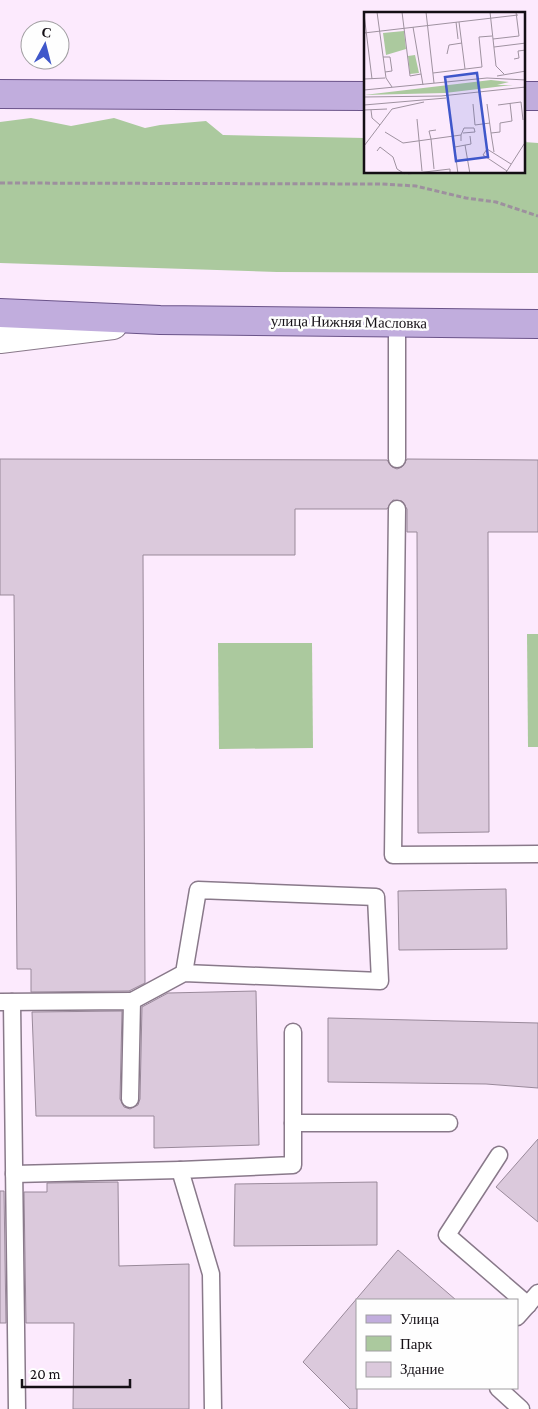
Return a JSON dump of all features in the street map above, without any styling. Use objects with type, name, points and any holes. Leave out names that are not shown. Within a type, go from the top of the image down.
[{"type":"main road","points":[[0,94],[364,96]]},
{"type":"main road","name":"улица Нижняя Масловка","points":[[0,313],[160,320],[538,324]]},
{"type":"street","name":"улица Нижняя Масловка","points":[[0,339],[160,320]]},
{"type":"lane","points":[[397,323],[397,460]]},
{"type":"lane","points":[[398,509],[393,856],[538,854]]},
{"type":"lane","points":[[17,1409],[14,1174],[6,1002],[132,1001],[184,973],[380,981],[376,897],[198,890],[184,973]]},
{"type":"lane","points":[[130,1099],[132,1001]]},
{"type":"lane","points":[[14,1174],[293,1165],[293,1032]]},
{"type":"lane","points":[[293,1123],[449,1123]]},
{"type":"lane","points":[[499,1155],[448,1234],[527,1305]]},
{"type":"lane","points":[[180,1170],[211,1274],[213,1409]]},
{"type":"lane","points":[[499,1389],[521,1409]]},
{"type":"path","points":[[0,183],[382,184],[416,186],[466,198],[496,202],[538,216]]},
{"type":"green space","points":[[31,118],[71,126],[114,118],[145,128],[206,121],[223,135],[364,138],[364,174],[526,174],[526,142],[538,143],[538,273],[277,272],[0,263],[0,122]]},
{"type":"green space","points":[[527,634],[538,634],[538,747],[528,747]]},
{"type":"green space","points":[[218,643],[312,643],[313,748],[219,749]]},
{"type":"building","points":[[0,459],[387,460],[392,467],[397,469],[402,467],[407,459],[538,460],[538,532],[488,532],[489,832],[418,833],[417,532],[407,532],[407,509],[402,501],[393,500],[387,509],[295,509],[295,555],[143,555],[145,983],[129,991],[31,992],[31,969],[17,969],[14,595],[0,595]]},
{"type":"building","points":[[506,889],[507,949],[399,950],[398,891]]},
{"type":"building","points":[[256,991],[259,1145],[154,1148],[154,1116],[36,1116],[32,1012],[122,1011],[120,1099],[124,1107],[130,1109],[138,1105],[140,1099],[142,1007],[168,993]]},
{"type":"building","points":[[328,1018],[538,1023],[538,1088],[486,1084],[328,1082]]},
{"type":"building","points":[[538,1139],[538,1222],[496,1187]]},
{"type":"building","points":[[118,1182],[119,1266],[189,1264],[189,1409],[73,1409],[74,1323],[26,1323],[24,1192],[47,1192],[47,1183]]},
{"type":"building","points":[[377,1182],[377,1245],[234,1246],[235,1184]]},
{"type":"building","points":[[0,1191],[4,1191],[6,1323],[0,1323]]},
{"type":"building","points":[[398,1250],[455,1299],[356,1299]]},
{"type":"building","points":[[356,1300],[357,1409],[350,1409],[303,1362]]}]
